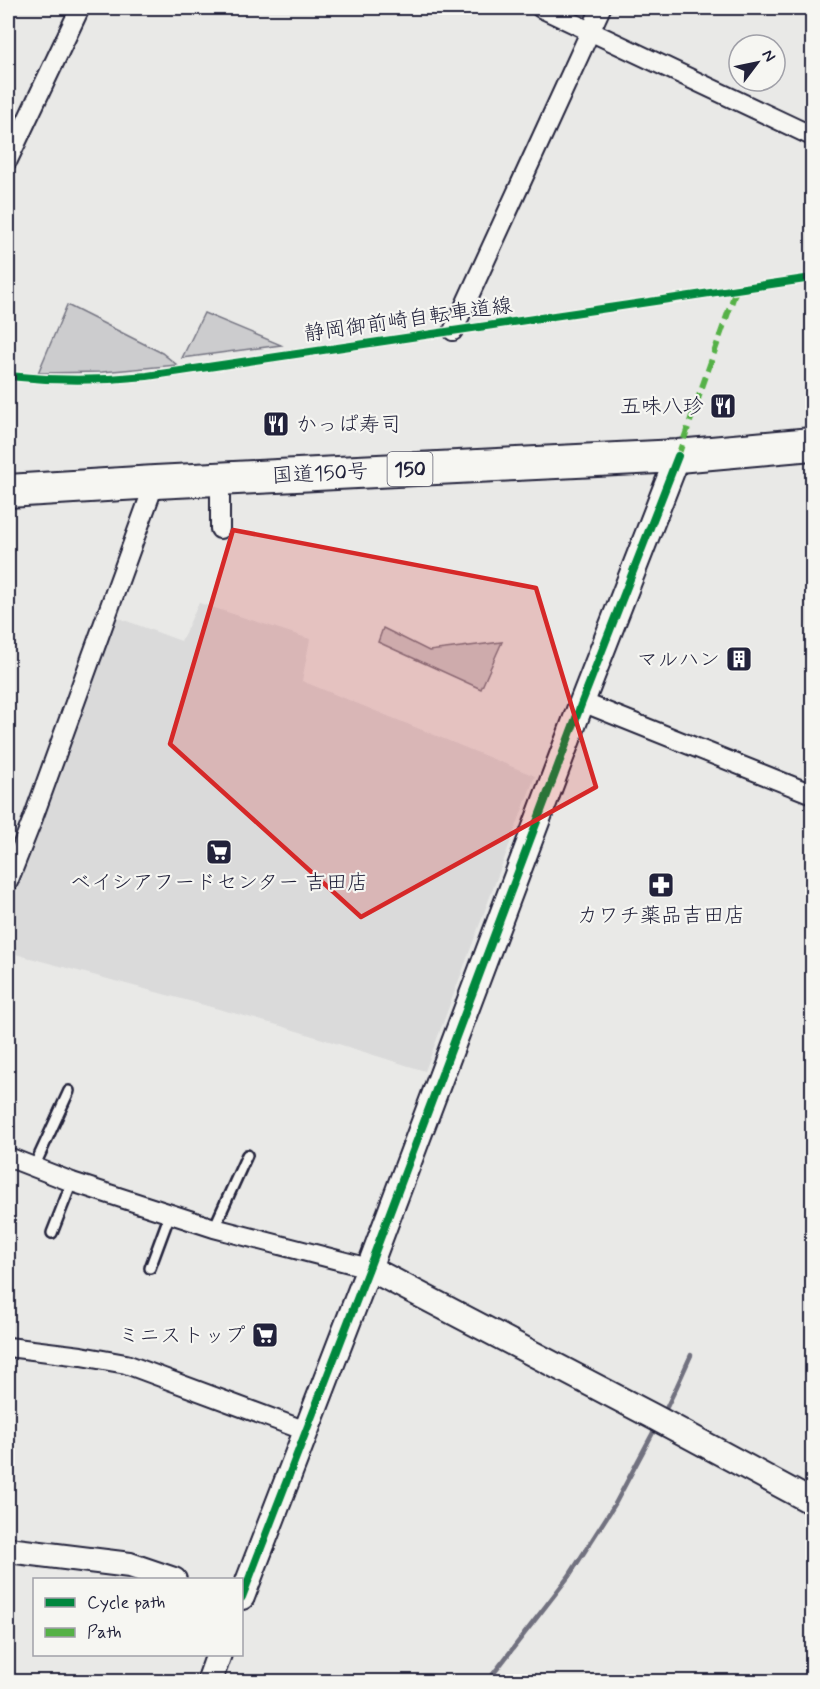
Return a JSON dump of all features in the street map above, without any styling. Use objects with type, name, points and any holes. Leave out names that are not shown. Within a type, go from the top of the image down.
[{"type":"highway","name":"国道150号","points":[[8,491],[220,478],[678,456],[813,444]]},
{"type":"street","points":[[8,160],[80,8]]},
{"type":"street","points":[[541,8],[813,136]]},
{"type":"street","points":[[453,331],[601,8]]},
{"type":"street","points":[[243,1594],[369,1268],[582,702],[678,456]]},
{"type":"street","points":[[220,478],[220,529]]},
{"type":"street","points":[[8,882],[33,822],[155,482]]},
{"type":"street","points":[[582,702],[813,794]]},
{"type":"street","points":[[8,1157],[72,1182],[214,1228],[369,1268],[813,1502]]},
{"type":"street","points":[[8,1347],[126,1364],[306,1431]]},
{"type":"street","points":[[8,1550],[130,1565],[168,1578]]},
{"type":"street","points":[[209,1682],[218,1656]]},
{"type":"lane","points":[[34,1167],[69,1091]]},
{"type":"lane","points":[[214,1228],[247,1155]]},
{"type":"lane","points":[[52,1233],[72,1182]]},
{"type":"lane","points":[[150,1268],[170,1214]]},
{"type":"highlighted area","points":[[233,530],[536,588],[596,787],[361,917],[170,744]]},
{"type":"shaded area","points":[[67,305],[162,353],[177,365],[102,372],[38,373]]},
{"type":"shaded area","points":[[204,313],[281,345],[182,358]]},
{"type":"shaded area","points":[[199,603],[310,639],[302,681],[535,776],[425,1071],[281,1026],[8,952],[8,906],[116,617],[181,641]]},
{"type":"shaded area","points":[[383,628],[429,651],[502,642],[481,689],[378,642]]},
{"type":"waterway","points":[[663,1415],[691,1355]]},
{"type":"waterway","points":[[487,1682],[569,1576],[615,1504],[656,1427]]},
{"type":"marked path","points":[[678,456],[736,290]]},
{"type":"cycle path","name":"静岡御前崎自転車道線","points":[[8,376],[78,380],[147,376],[812,278]]},
{"type":"cycle path","points":[[243,1594],[369,1268],[582,702],[678,456]]},
{"type":"place","name":"五味八珍","points":[[723,406]]},
{"type":"place","name":"かっぱ寿司","points":[[276,424]]},
{"type":"place","name":"マルハン","points":[[739,659]]},
{"type":"place","name":"ベイシアフードセンター 吉田店","points":[[219,852]]},
{"type":"place","name":"カワチ薬品吉田店","points":[[661,885]]},
{"type":"place","name":"ミニストップ","points":[[265,1335]]}]
